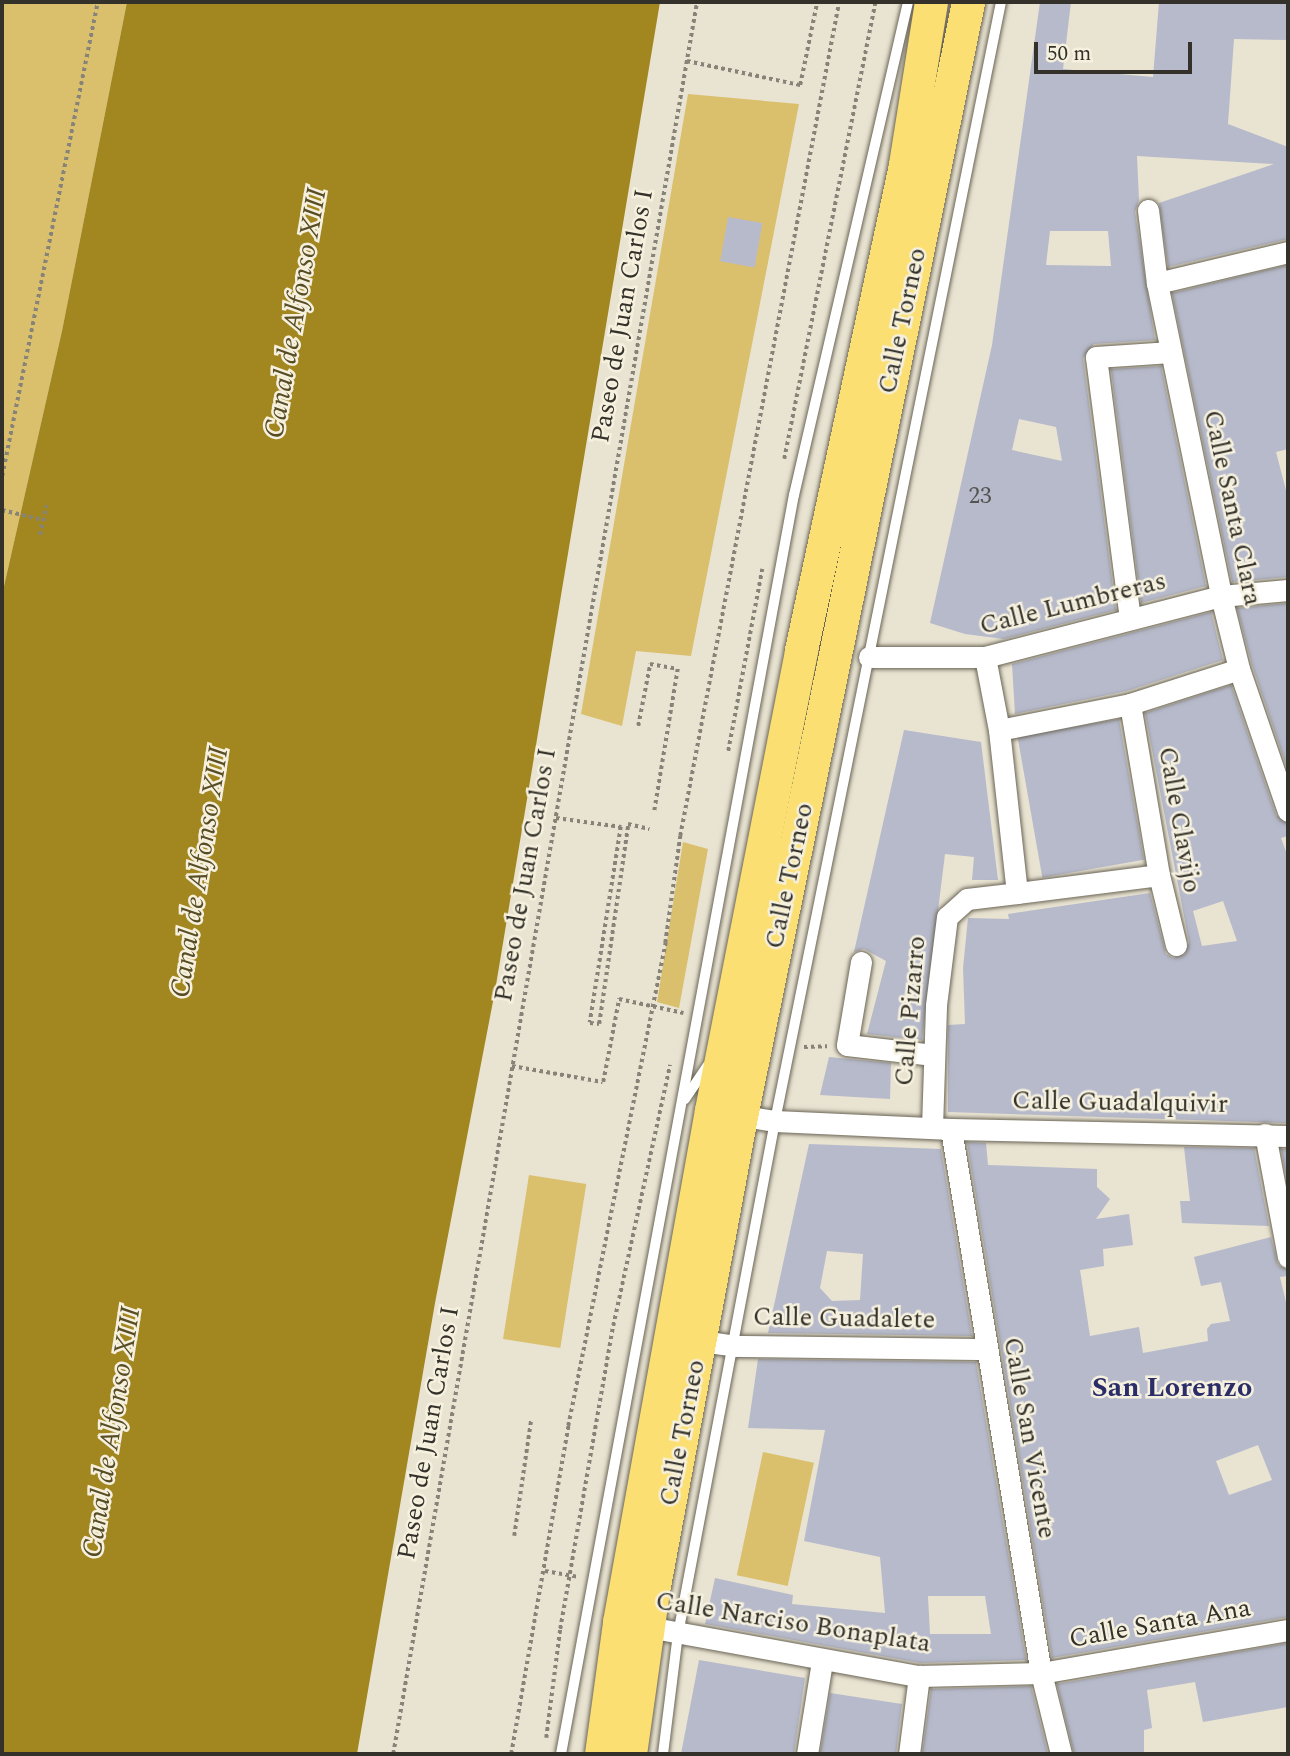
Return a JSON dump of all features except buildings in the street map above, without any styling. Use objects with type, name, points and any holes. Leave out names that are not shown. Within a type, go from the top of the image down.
[{"type":"main road","name":"Calle Torneo","points":[[630,1754],[648,1628],[711,1110],[802,650],[905,164],[931,2]]},
{"type":"main road","name":"Calle Torneo","points":[[601,1754],[648,1628],[701,1341],[711,1110],[968,2]]},
{"type":"street","name":"Calle Santa Clara","points":[[1148,210],[1157,283],[1239,669],[1288,811]]},
{"type":"street","points":[[1157,283],[1288,252]]},
{"type":"street","points":[[1130,619],[1097,357],[1171,352]]},
{"type":"street","name":"Calle Lumbreras","points":[[869,657],[985,657],[1222,596],[1288,590]]},
{"type":"street","points":[[985,657],[999,730],[1017,893],[1159,875]]},
{"type":"street","points":[[999,730],[1130,704],[1239,669]]},
{"type":"street","name":"Calle Clavijo","points":[[1130,704],[1159,875],[1176,945]]},
{"type":"street","name":"Calle Pizarro","points":[[941,1128],[933,1055],[947,917],[957,904],[1017,893]]},
{"type":"street","points":[[861,962],[847,1045],[933,1055]]},
{"type":"street","name":"Calle Guadalquivir","points":[[711,1110],[775,1121],[941,1128],[1288,1136]]},
{"type":"street","name":"Calle San Vicente","points":[[941,1128],[986,1349],[1041,1673],[1062,1754]]},
{"type":"street","points":[[1265,1134],[1287,1247]]},
{"type":"street","name":"Calle Guadalete","points":[[701,1341],[736,1346],[986,1349]]},
{"type":"street","name":"Calle Narciso Bonaplata","points":[[648,1628],[822,1661],[919,1676],[1041,1673]]},
{"type":"street","name":"Calle Santa Ana","points":[[1041,1673],[1288,1630]]},
{"type":"street","points":[[807,1754],[822,1661]]},
{"type":"street","points":[[909,1754],[919,1676]]},
{"type":"lane","points":[[561,1754],[711,1110],[794,495],[908,2]]},
{"type":"lane","points":[[663,1754],[648,1628],[736,1346],[775,1121],[793,1048],[1001,2]]},
{"type":"path","points":[[2,476],[98,2]]},
{"type":"path","name":"Paseo de Juan Carlos I","points":[[393,1754],[697,2]]},
{"type":"path","points":[[687,61],[800,85],[817,2]]},
{"type":"path","points":[[512,1754],[568,1426],[652,1005],[839,2]]},
{"type":"path","points":[[783,462],[875,2]]},
{"type":"path","points":[[2,114],[2,149]]},
{"type":"path","points":[[40,535],[46,506]]},
{"type":"path","points":[[2,510],[43,520]]},
{"type":"path","points":[[727,761],[765,557]]},
{"type":"path","points":[[638,726],[650,664],[678,668],[654,814]]},
{"type":"path","points":[[556,818],[621,827],[590,1023],[599,1024],[628,824],[649,829]]},
{"type":"path","points":[[512,1066],[603,1082],[619,999],[652,1005]]},
{"type":"path","points":[[679,1026],[683,1006]]},
{"type":"path","points":[[793,1048],[847,1045]]},
{"type":"path","points":[[545,1740],[560,1629],[613,1326],[673,1052]]},
{"type":"path","points":[[514,1536],[531,1420]]},
{"type":"path","points":[[446,1754],[467,1754]]},
{"type":"shaded area","points":[[2,2],[127,2],[62,331],[2,595]]},
{"type":"shaded area","points":[[688,94],[799,104],[691,656],[636,651],[622,726],[581,714]]},
{"type":"shaded area","points":[[683,842],[708,849],[679,1008],[657,1002]]},
{"type":"shaded area","points":[[529,1175],[586,1184],[560,1348],[503,1339]]},
{"type":"shaded area","points":[[763,1452],[814,1463],[788,1586],[737,1575]]},
{"type":"water","name":"Canal de Alfonso XIII","points":[[127,2],[660,2],[495,991],[435,1303],[357,1754],[2,1754],[2,595],[62,331]]},
{"type":"district","name":"San Lorenzo","points":[[1172,1388]]}]
